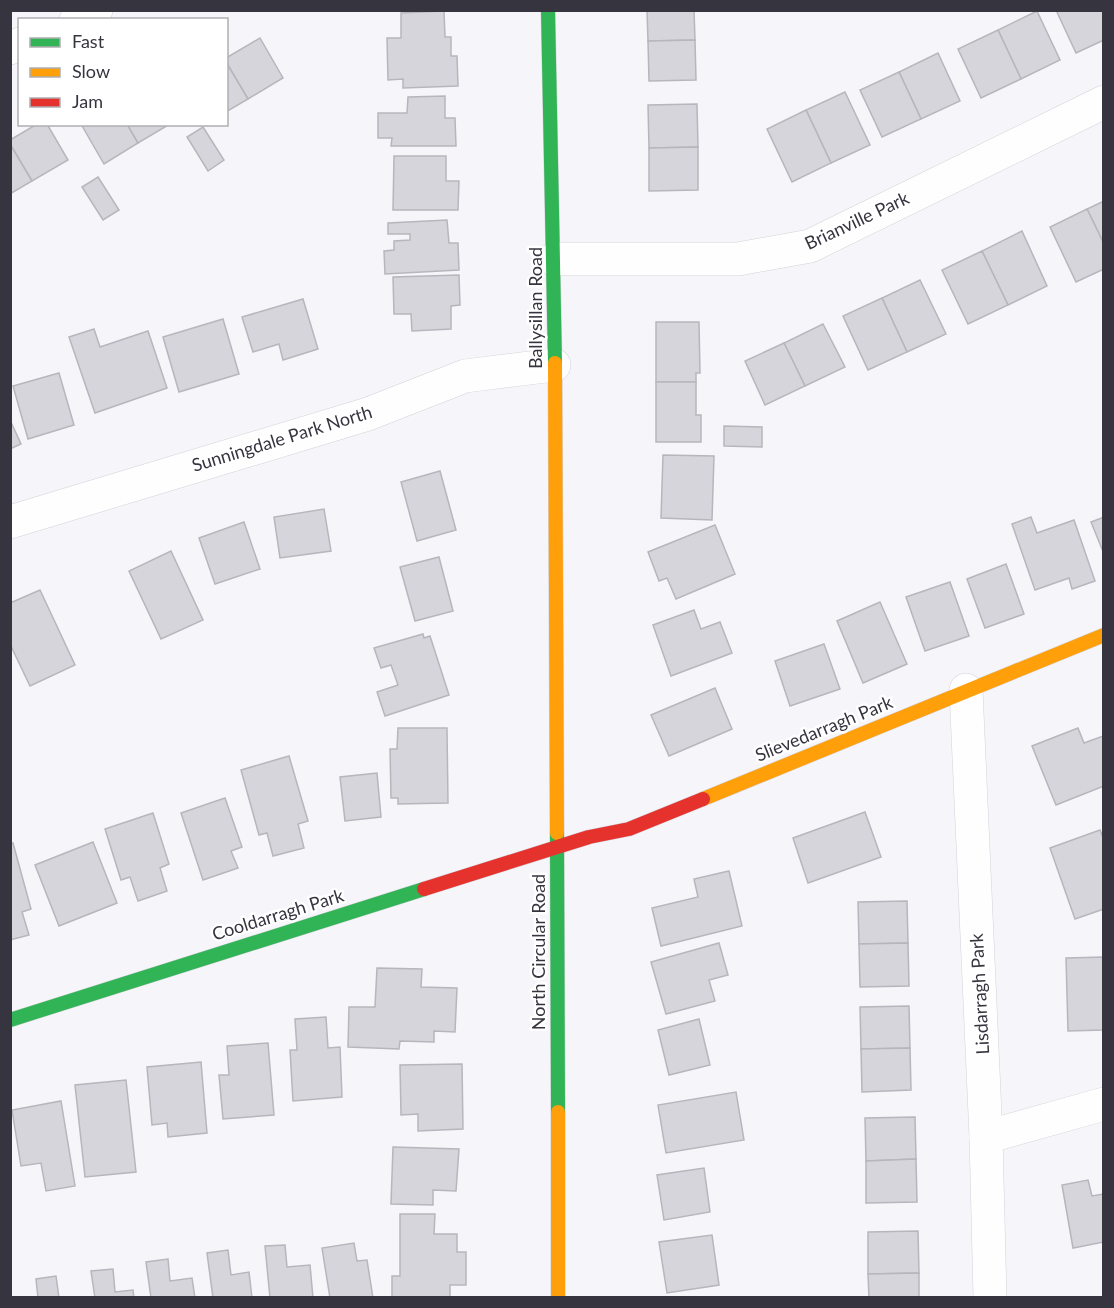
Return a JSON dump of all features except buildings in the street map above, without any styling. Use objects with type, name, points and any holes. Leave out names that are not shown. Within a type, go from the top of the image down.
[{"type":"main road","name":"Ballysillan Road","points":[[548,10],[554,260],[557,606]]},
{"type":"main road","name":"North Circular Road","points":[[557,606],[558,1298]]},
{"type":"main road","name":"Slievedarragh Park","points":[[556,847],[589,837],[629,829],[1104,635]]},
{"type":"main road","name":"Cooldarragh Park","points":[[10,1020],[556,847]]},
{"type":"street","points":[[80,18],[96,10]]},
{"type":"street","name":"Brianville Park","points":[[554,260],[738,259],[810,246],[1104,102]]},
{"type":"street","name":"Sunningdale Park North","points":[[10,522],[368,414],[465,376],[554,365]]},
{"type":"street","name":"Lisdarragh Park","points":[[966,690],[986,1137],[990,1298]]},
{"type":"street","points":[[986,1137],[1104,1104]]},
{"type":"traffic: fast","points":[[548,10],[555,363]]},
{"type":"traffic: fast","points":[[557,833],[558,1112]]},
{"type":"traffic: fast","points":[[10,1020],[424,889]]},
{"type":"traffic: slow","points":[[555,363],[557,833]]},
{"type":"traffic: slow","points":[[703,799],[1104,635]]},
{"type":"traffic: slow","points":[[558,1112],[558,1298]]},
{"type":"traffic: jam","points":[[424,889],[589,837],[629,829],[703,799]]}]
